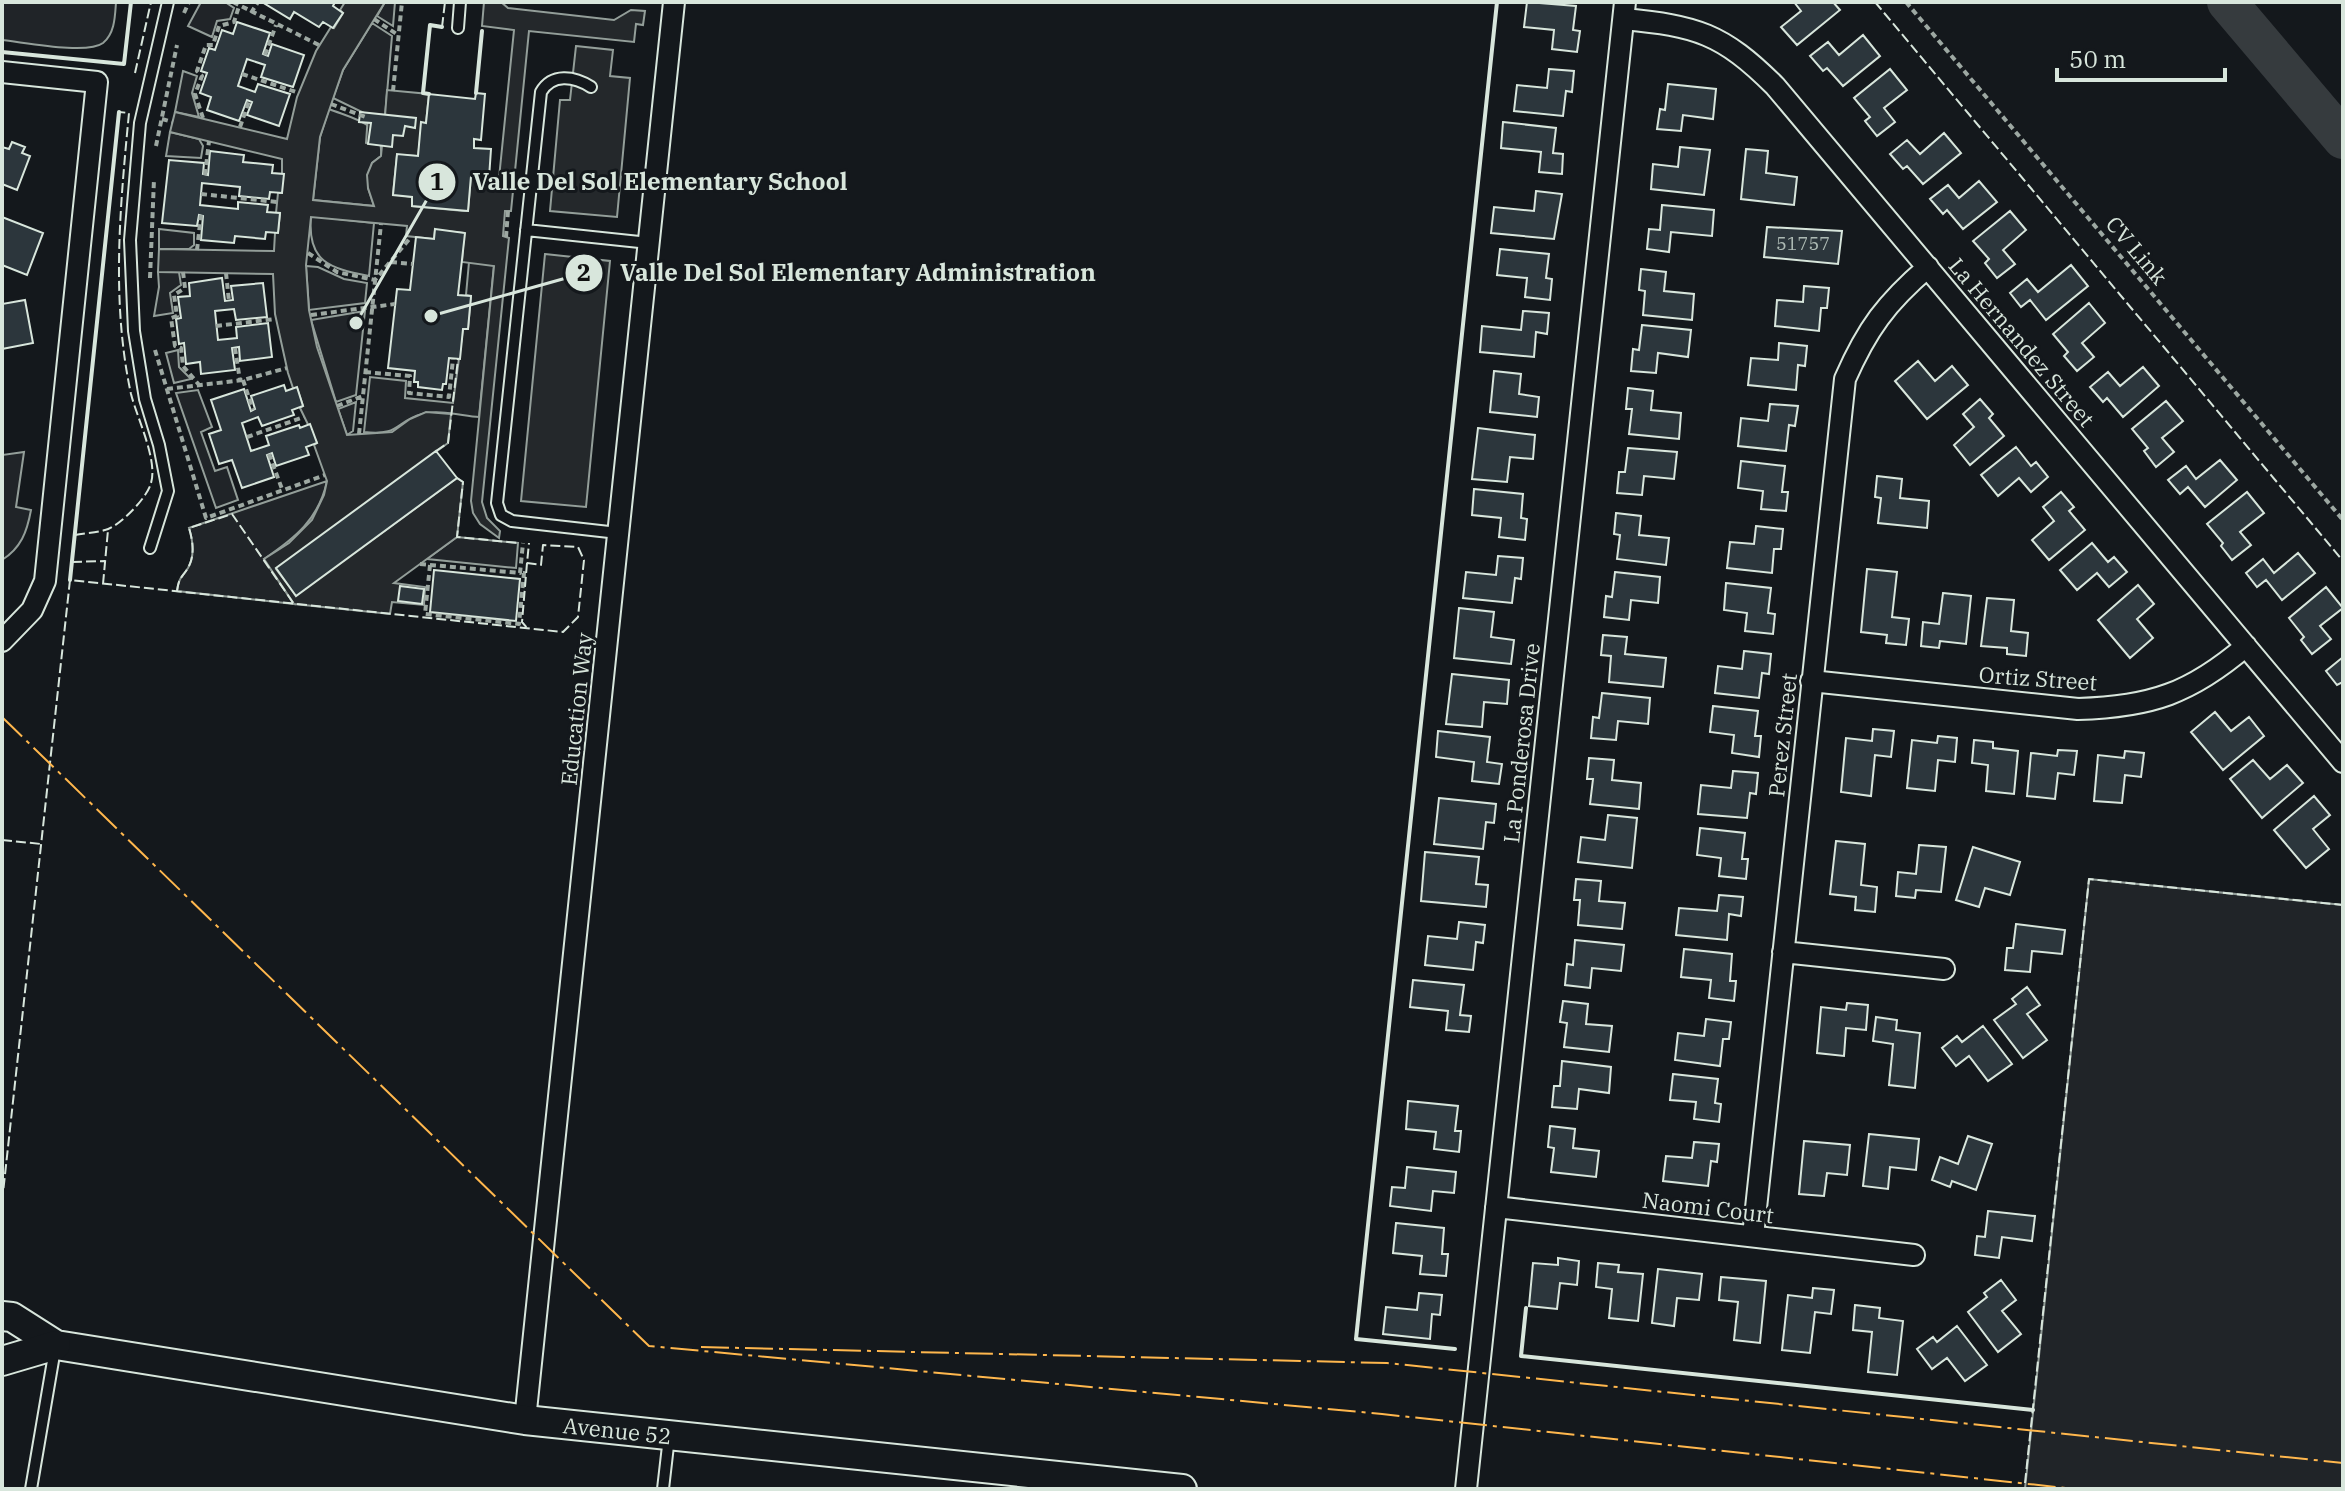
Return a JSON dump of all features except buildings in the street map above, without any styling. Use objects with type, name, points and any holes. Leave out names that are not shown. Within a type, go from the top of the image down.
[{"type":"main road","name":"Avenue 52","points":[[2,1316],[12,1317],[56,1345],[525,1420],[1182,1489]]},
{"type":"main road","name":"Avenue 52","points":[[2,1361],[56,1345]]},
{"type":"street","name":"Education Way","points":[[525,1420],[674,2]]},
{"type":"street","name":"La Hernandez Street","points":[[1624,10],[1698,30],[1729,44],[1775,86],[2343,762]]},
{"type":"street","name":"La Ponderosa Drive","points":[[1466,1489],[1624,10]]},
{"type":"street","points":[[2,72],[97,82],[45,581],[32,610],[4,636]]},
{"type":"street","name":"Perez Street","points":[[1753,1236],[1845,379],[1877,318],[1899,292],[1928,267]]},
{"type":"street","name":"Ortiz Street","points":[[1811,681],[2078,709],[2115,708],[2152,701],[2186,688],[2217,671],[2246,646]]},
{"type":"street","points":[[1783,952],[1944,969]]},
{"type":"street","name":"Naomi Court","points":[[1496,1207],[1914,1255]]},
{"type":"lane","points":[[150,548],[168,491],[159,445],[145,399],[134,331],[130,240],[140,123],[168,2]]},
{"type":"lane","points":[[458,28],[460,2]]},
{"type":"lane","points":[[591,87],[580,80],[559,78],[547,82],[541,92],[497,503],[501,515],[512,521],[618,533]]},
{"type":"lane","points":[[526,230],[649,243]]},
{"type":"lane","points":[[31,1489],[56,1345]]},
{"type":"lane","points":[[663,1489],[669,1435]]},
{"type":"path","points":[[183,16],[189,2]]},
{"type":"path","points":[[233,2],[319,45]]},
{"type":"path","points":[[251,13],[258,2]]},
{"type":"path","points":[[393,91],[402,2]]},
{"type":"path","name":"CV Link","points":[[1906,2],[2343,520]]},
{"type":"path","points":[[203,118],[195,94],[202,76],[197,71],[206,45],[213,45],[219,26],[234,22],[239,6]]},
{"type":"path","points":[[374,19],[398,35]]},
{"type":"path","points":[[265,55],[276,25]]},
{"type":"path","points":[[154,155],[180,31]]},
{"type":"path","points":[[242,74],[299,93]]},
{"type":"path","points":[[240,127],[249,101]]},
{"type":"path","points":[[331,104],[368,118]]},
{"type":"path","points":[[162,119],[173,122]]},
{"type":"path","points":[[205,175],[209,141]]},
{"type":"path","points":[[150,287],[154,170]]},
{"type":"path","points":[[201,194],[277,202]]},
{"type":"path","points":[[506,237],[508,211]]},
{"type":"path","points":[[197,250],[201,215]]},
{"type":"path","points":[[359,434],[381,224]]},
{"type":"path","points":[[375,280],[411,237]]},
{"type":"path","points":[[308,253],[337,272],[375,280]]},
{"type":"path","points":[[151,260],[158,260]]},
{"type":"path","points":[[391,262],[413,264]]},
{"type":"path","points":[[183,272],[185,288],[174,295],[177,316],[171,318],[175,346],[181,348],[183,366],[200,386]]},
{"type":"path","points":[[226,273],[229,301]]},
{"type":"path","points":[[311,315],[395,304]]},
{"type":"path","points":[[216,326],[275,319]]},
{"type":"path","points":[[154,346],[206,518],[325,475]]},
{"type":"path","points":[[235,348],[241,380],[253,410]]},
{"type":"path","points":[[365,372],[410,376],[409,393],[449,397],[453,359]]},
{"type":"path","points":[[167,389],[241,380],[287,368]]},
{"type":"path","points":[[337,406],[363,396]]},
{"type":"path","points":[[247,437],[304,417]]},
{"type":"path","points":[[269,454],[282,490]]},
{"type":"path","points":[[520,573],[523,543]]},
{"type":"path","points":[[420,564],[524,573],[519,624],[425,614],[430,565]]},
{"type":"shaded area","points":[[2,2],[116,2],[114,24],[103,43],[83,48],[2,40]]},
{"type":"shaded area","points":[[201,2],[225,2],[234,8],[230,19],[217,21],[212,37],[188,26]]},
{"type":"shaded area","points":[[345,2],[385,2],[343,70],[320,137],[313,200],[374,206],[367,175],[372,163],[381,156],[382,145],[366,143],[368,115],[385,116],[387,90],[429,94],[418,156],[397,155],[393,194],[412,197],[412,206],[464,211],[468,211],[471,176],[499,178],[514,30],[482,26],[484,2],[501,2],[508,8],[614,20],[631,10],[645,11],[643,25],[636,24],[634,42],[529,31],[511,211],[505,211],[503,236],[509,238],[482,502],[487,518],[500,531],[499,538],[480,524],[473,513],[471,501],[494,266],[462,262],[464,233],[435,230],[434,239],[406,236],[407,226],[311,217],[306,265],[309,310],[317,347],[347,435],[392,432],[426,412],[451,414],[448,443],[276,569],[296,595],[457,478],[463,482],[457,537],[394,583],[425,587],[424,605],[392,602],[390,614],[294,604],[264,559],[289,543],[312,520],[327,481],[314,445],[317,443],[300,408],[303,406],[297,388],[293,388],[288,373],[275,314],[273,274],[158,272],[159,249],[274,251],[280,214],[276,213],[278,193],[282,193],[282,159],[170,132],[175,112],[287,139],[297,97],[316,51],[343,13],[340,10]]},
{"type":"shaded area","points":[[385,2],[395,2],[393,26],[377,16]]},
{"type":"shaded area","points":[[372,23],[392,36],[385,116],[368,115],[333,98],[343,70]]},
{"type":"shaded area","points":[[576,46],[613,50],[610,76],[630,78],[617,217],[550,211],[560,100],[570,100]]},
{"type":"shaded area","points":[[183,71],[197,76],[192,93],[199,117],[175,112]]},
{"type":"shaded area","points":[[329,109],[366,124],[378,136],[381,156],[372,163],[368,188],[374,206],[313,200],[320,137]]},
{"type":"shaded area","points":[[170,132],[199,139],[203,146],[201,158],[166,156]]},
{"type":"shaded area","points":[[311,216],[374,223],[369,276],[332,266],[317,253],[313,244]]},
{"type":"shaded area","points":[[159,229],[194,233],[194,245],[189,249],[159,249]]},
{"type":"shaded area","points":[[545,254],[610,261],[586,507],[521,501]]},
{"type":"shaded area","points":[[469,262],[494,265],[479,417],[428,413],[413,417],[385,432],[364,432],[370,377],[406,381],[405,398],[453,403],[463,329],[468,329],[471,296],[466,295]]},
{"type":"shaded area","points":[[306,266],[367,283],[365,303],[309,310]]},
{"type":"shaded area","points":[[158,272],[179,272],[181,285],[170,293],[173,313],[154,316],[159,287]]},
{"type":"shaded area","points":[[365,311],[356,395],[336,402],[311,320]]},
{"type":"shaded area","points":[[178,350],[179,367],[191,379],[174,383],[166,353]]},
{"type":"shaded area","points":[[198,390],[212,427],[201,432],[215,471],[227,467],[238,500],[216,508],[176,393]]},
{"type":"shaded area","points":[[356,402],[353,431],[347,435],[338,409]]},
{"type":"shaded area","points":[[24,452],[16,507],[31,510],[18,545],[2,560],[2,455]]},
{"type":"shaded area","points":[[327,481],[312,517],[286,543],[264,559],[294,604],[177,591],[192,559],[189,528]]},
{"type":"shaded area","points":[[457,537],[518,543],[516,568],[427,559]]},
{"type":"shaded area","points":[[2089,879],[2343,905],[2343,1489],[2025,1489]]},
{"type":"waterway","points":[[2227,2],[2343,139]]},
{"type":"fence","points":[[135,73],[151,2]]},
{"type":"fence","points":[[442,27],[445,2]]},
{"type":"fence","points":[[1875,2],[2343,561]]},
{"type":"fence","points":[[75,535],[102,531],[118,523],[145,496],[152,474],[149,451],[131,394],[121,324],[120,219],[129,113],[119,112]]},
{"type":"fence","points":[[436,451],[448,443],[458,359]]},
{"type":"fence","points":[[457,478],[463,482],[457,537],[518,543]]},
{"type":"fence","points":[[177,591],[192,559],[189,528],[232,514],[294,604]]},
{"type":"fence","points":[[103,584],[108,530]]},
{"type":"fence","points":[[2,1202],[70,580],[563,632],[578,617],[584,560],[578,547],[543,545],[541,565],[527,563],[529,543]]},
{"type":"fence","points":[[72,562],[105,561]]},
{"type":"fence","points":[[527,563],[522,622],[527,628]]},
{"type":"fence","points":[[2,840],[41,844]]},
{"type":"fence","points":[[2025,1483],[2089,879],[2343,905]]},
{"type":"wall","points":[[2,52],[124,64],[131,2]]},
{"type":"wall","points":[[1455,1349],[1356,1339],[1497,2]]},
{"type":"wall","points":[[429,94],[423,93],[430,25],[442,27]]},
{"type":"wall","points":[[476,93],[482,31]]},
{"type":"wall","points":[[70,580],[119,112]]},
{"type":"wall","points":[[1526,1308],[1521,1356],[2033,1410]]},
{"type":"power","points":[[2,717],[649,1346],[1382,1414],[2075,1489]]},
{"type":"power","points":[[701,1347],[1387,1363],[2343,1463]]},
{"type":"place","name":"Valle Del Sol Elementary Administration","points":[[431,316]]},
{"type":"place","name":"Valle Del Sol Elementary School","points":[[356,323]]}]
